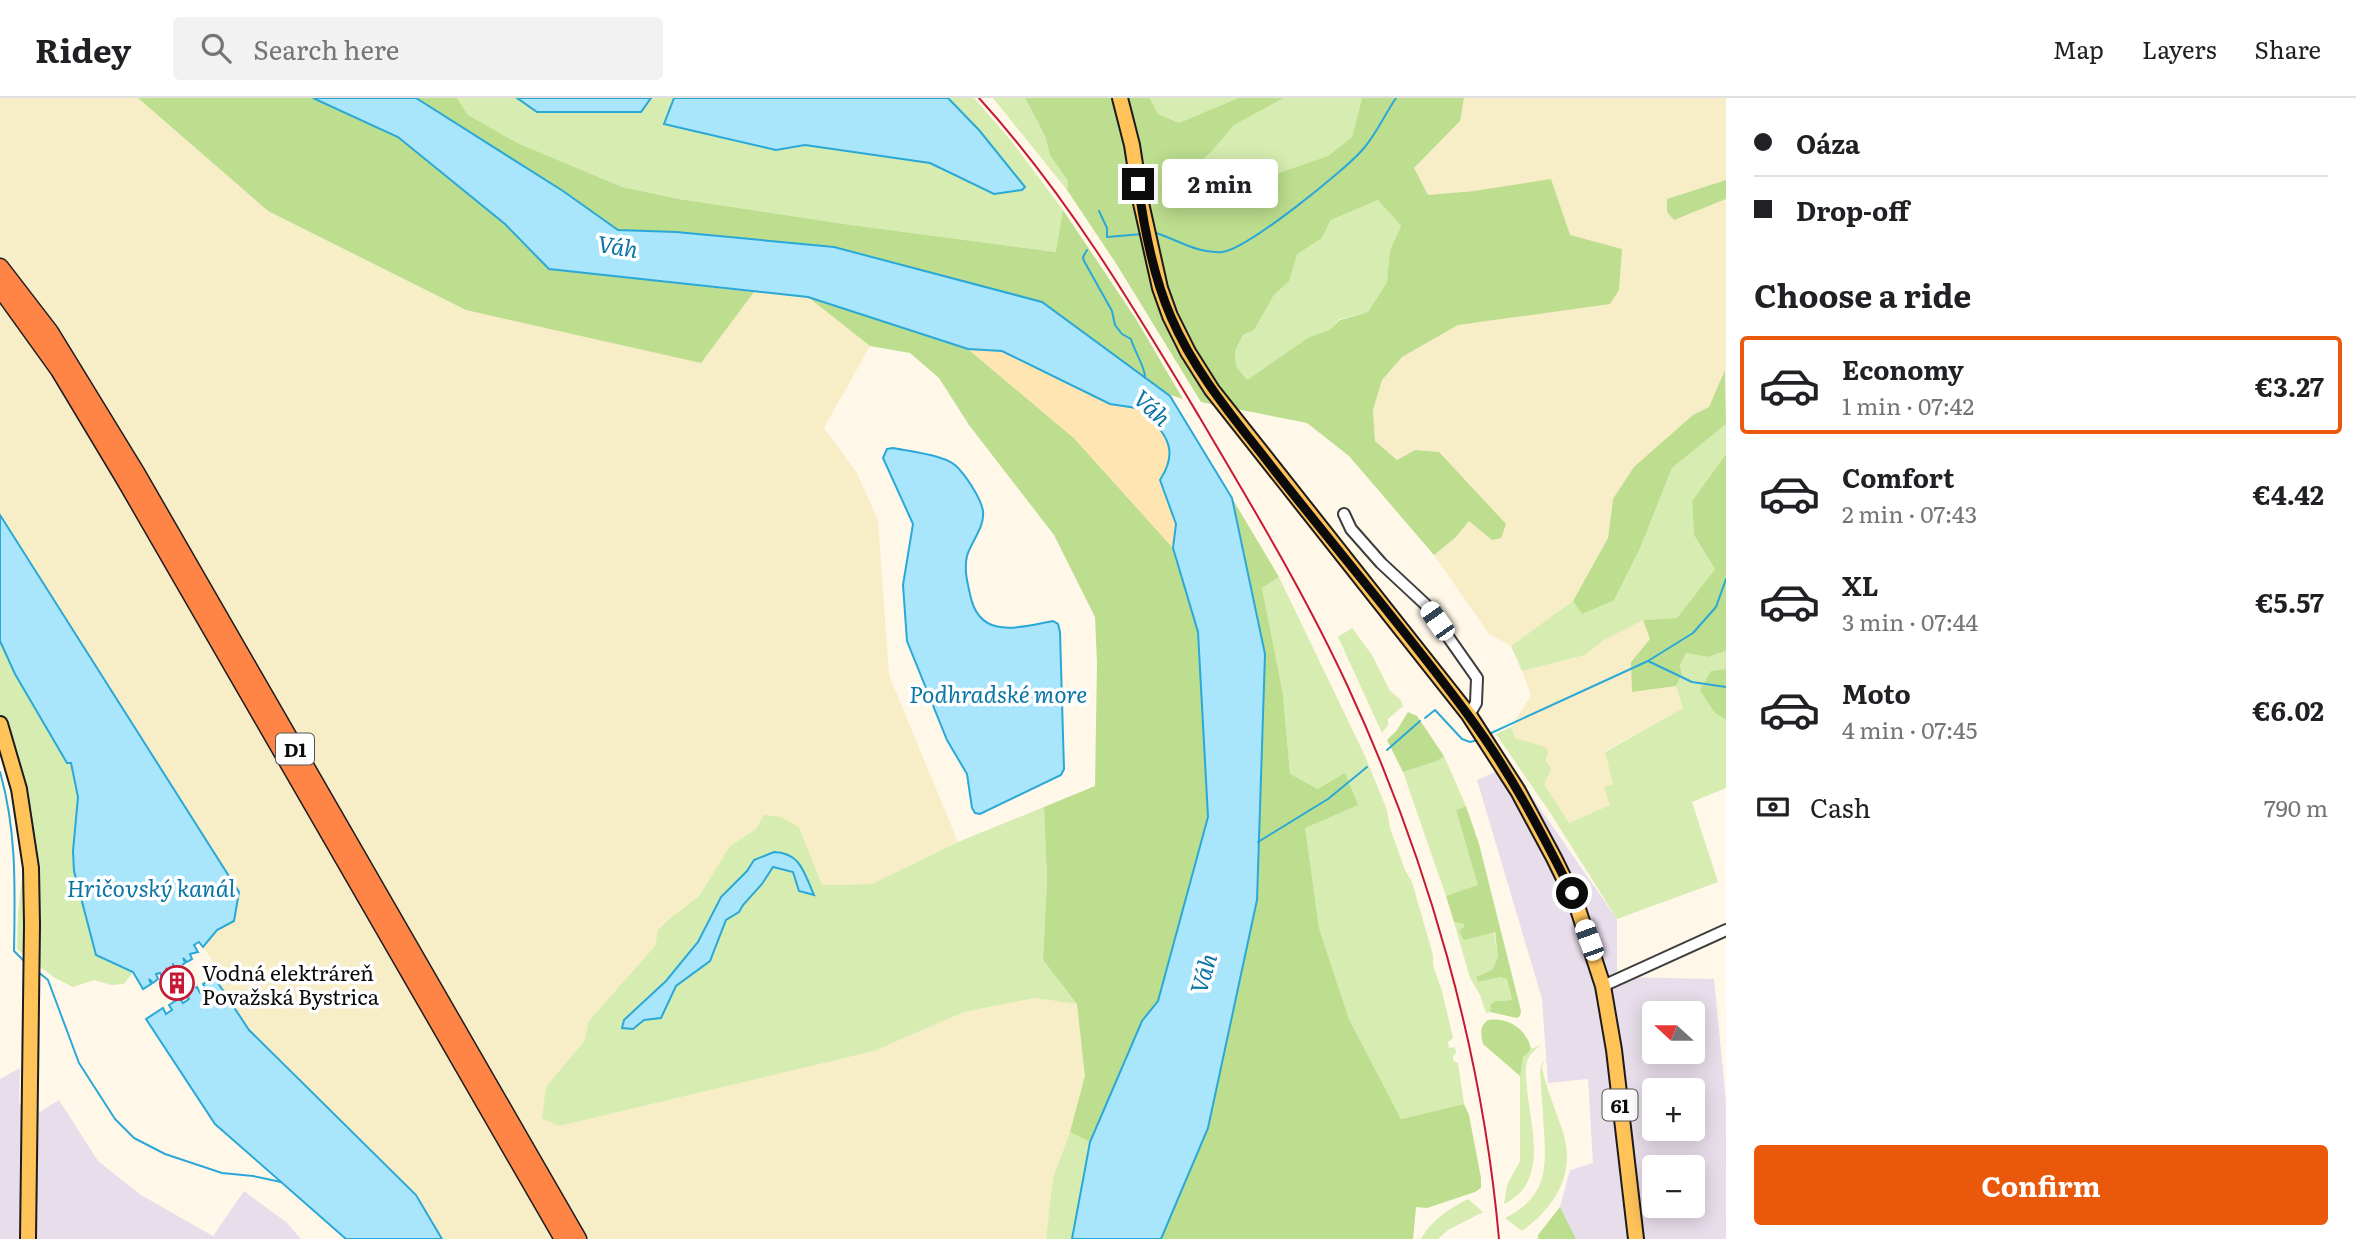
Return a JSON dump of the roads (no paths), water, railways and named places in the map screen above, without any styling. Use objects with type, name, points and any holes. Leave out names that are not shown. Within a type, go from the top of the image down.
[{"type":"highway","name":"D1","points":[[0,267],[50,332],[137,474],[578,1239]]},
{"type":"highway","name":"D1","points":[[0,288],[59,370],[125,480],[563,1239]]},
{"type":"main road","name":"61","points":[[1120,98],[1132,145],[1150,250],[1170,316],[1188,352],[1228,411],[1469,715],[1518,790],[1576,903],[1603,986],[1614,1050],[1636,1239]]},
{"type":"main road","points":[[0,724],[19,789],[29,843],[32,967],[28,1239]]},
{"type":"street","points":[[1344,514],[1351,529],[1381,563],[1425,604],[1477,678],[1476,703],[1469,715]]},
{"type":"street","points":[[1603,986],[1726,930]]},
{"type":"water","name":"Váh","points":[[313,98],[416,98],[563,191],[618,230],[676,232],[834,247],[1042,302],[1170,396],[1232,498],[1265,654],[1257,900],[1208,1128],[1161,1239],[1072,1239],[1090,1142],[1142,1021],[1158,1001],[1208,817],[1198,632],[1173,548],[1176,524],[1160,480],[1169,459],[1169,450],[1163,434],[1143,409],[1110,404],[1002,351],[968,349],[808,297],[549,269],[505,224],[398,137]]},
{"type":"water","points":[[517,98],[651,98],[641,112],[537,112]]},
{"type":"water","points":[[674,98],[948,98],[979,130],[1025,187],[1022,190],[994,194],[930,163],[805,145],[776,150],[664,124]]},
{"type":"water","name":"Podhradské more","points":[[893,448],[950,462],[963,474],[976,493],[982,506],[983,517],[967,556],[966,570],[970,594],[982,619],[991,625],[1002,627],[1053,621],[1058,624],[1060,632],[1064,769],[1061,775],[980,814],[975,813],[972,808],[967,774],[947,740],[907,641],[903,585],[913,524],[883,458],[887,449]]},
{"type":"water","name":"Hričovský kanál","points":[[0,515],[239,892],[234,921],[217,930],[203,947],[199,942],[194,945],[198,952],[190,954],[192,959],[187,962],[183,958],[185,963],[180,966],[173,964],[175,969],[170,972],[166,968],[168,973],[162,977],[160,973],[156,974],[158,979],[153,983],[149,979],[151,984],[143,989],[133,972],[96,955],[74,871],[78,797],[71,763],[67,763],[15,674],[0,641]]},
{"type":"water","points":[[774,852],[783,853],[796,860],[814,895],[799,891],[793,872],[773,867],[739,912],[726,920],[710,961],[676,986],[661,1018],[644,1020],[633,1029],[622,1028],[624,1020],[666,981],[698,942],[721,897],[754,860]]},
{"type":"water","points":[[214,977],[249,1030],[416,1195],[442,1239],[346,1239],[215,1124],[146,1019],[163,1008],[166,1014],[172,1010],[169,1005],[180,998],[183,1003],[189,999],[186,994],[197,987],[200,993],[206,989],[203,984]]},
{"type":"waterway","points":[[1156,233],[1188,246],[1213,252],[1234,248],[1252,238],[1318,190],[1354,158],[1373,136],[1396,98]]},
{"type":"waterway","points":[[1099,211],[1107,228],[1107,236]]},
{"type":"waterway","points":[[1107,237],[1143,234]]},
{"type":"waterway","name":"Váh","points":[[1087,250],[1084,261],[1112,311],[1115,325],[1122,334],[1131,339],[1145,378]]},
{"type":"waterway","points":[[1489,734],[1648,661],[1693,633],[1716,607],[1726,579]]},
{"type":"waterway","points":[[1648,661],[1692,682],[1726,687]]},
{"type":"waterway","points":[[1425,718],[1435,710],[1462,739],[1470,742],[1478,740]]},
{"type":"waterway","points":[[1387,750],[1420,721]]},
{"type":"waterway","points":[[1258,842],[1328,799],[1367,767]]},
{"type":"waterway","points":[[0,772],[12,838],[14,951],[24,961]]},
{"type":"waterway","name":"Hričovský kanál","points":[[175,956],[181,973],[198,998]]},
{"type":"waterway","points":[[37,971],[48,980],[79,1063],[115,1119],[134,1138],[165,1154],[222,1173],[281,1182]]},
{"type":"railway","points":[[979,98],[1041,173],[1124,293],[1277,551],[1348,687],[1403,820],[1447,957],[1465,1026],[1479,1097],[1499,1239]]},
{"type":"place","name":"Vodná elektráreň Považská Bystrica","points":[[177,983]]}]
